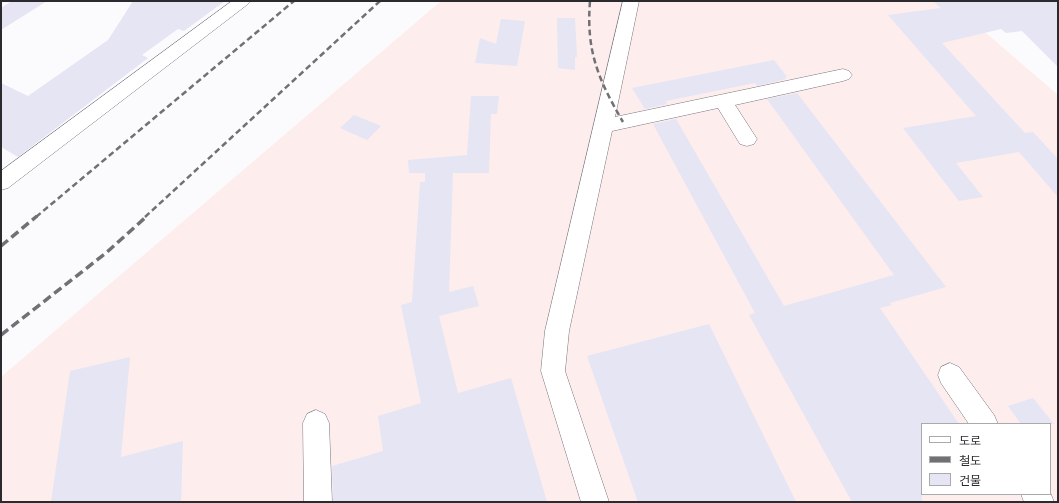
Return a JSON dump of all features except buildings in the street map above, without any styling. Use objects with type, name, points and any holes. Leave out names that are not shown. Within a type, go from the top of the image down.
[{"type":"street","points":[[1,182],[242,1]]},
{"type":"street","points":[[595,502],[553,371],[557,331],[631,1]]},
{"type":"street","points":[[604,126],[843,75]]},
{"type":"street","points":[[722,100],[747,139]]},
{"type":"street","points":[[950,375],[984,423]]},
{"type":"street","points":[[316,424],[318,502]]},
{"type":"shaded area","points":[[441,1],[949,1],[1058,95],[1058,502],[1,502],[1,377]]},
{"type":"railway","points":[[36,217],[294,1]]},
{"type":"railway","points":[[145,217],[380,1]]},
{"type":"railway","points":[[590,1],[589,19],[592,50],[607,92],[623,122]]},
{"type":"railway","points":[[1,246],[37,216]]},
{"type":"railway","points":[[1,335],[106,253],[147,216]]}]
